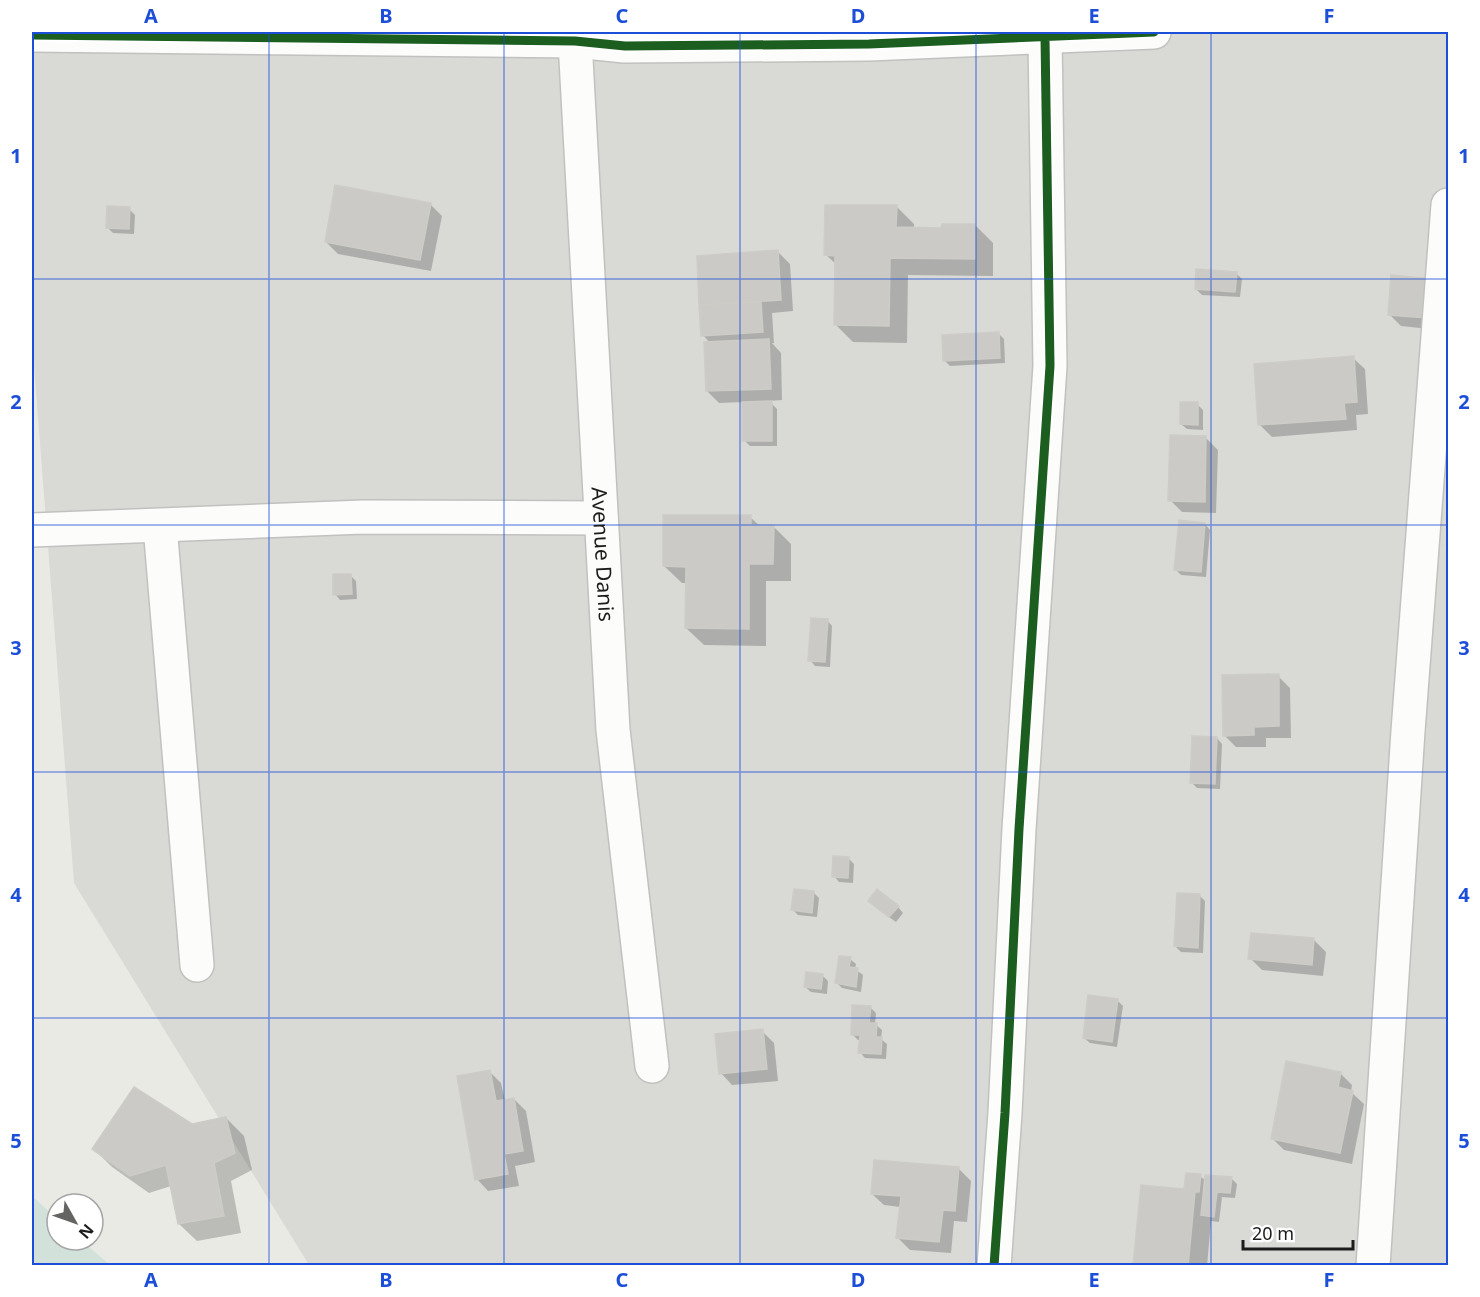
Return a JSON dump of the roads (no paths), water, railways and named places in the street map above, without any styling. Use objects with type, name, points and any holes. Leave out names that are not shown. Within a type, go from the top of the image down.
[{"type":"street","points":[[32,35],[575,41],[625,46],[687,46],[869,44],[1154,32]]},
{"type":"street","points":[[994,1266],[1005,1113],[1019,829],[1050,366],[1044,38]]},
{"type":"street","name":"Avenue Danis","points":[[575,41],[613,730],[652,1066]]},
{"type":"street","points":[[1373,1266],[1407,743],[1449,205]]},
{"type":"street","points":[[32,530],[363,517],[601,518]]},
{"type":"street","points":[[160,526],[197,965]]}]
